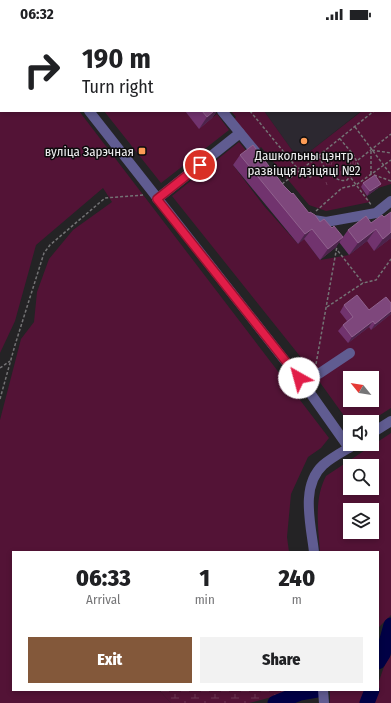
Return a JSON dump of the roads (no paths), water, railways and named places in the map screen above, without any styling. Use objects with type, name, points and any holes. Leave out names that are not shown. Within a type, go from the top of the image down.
[{"type":"street","points":[[90,112],[343,435]]},
{"type":"street","points":[[223,112],[264,163]]},
{"type":"street","points":[[155,197],[240,133]]},
{"type":"street","points":[[307,216],[319,222],[326,222],[376,213],[391,202]]},
{"type":"street","points":[[308,390],[314,377],[350,352]]},
{"type":"street","points":[[379,429],[391,421]]},
{"type":"street","points":[[314,551],[309,500],[311,484],[323,465],[344,451]]},
{"type":"street","points":[[324,691],[324,703]]},
{"type":"waterway","points":[[379,660],[383,654],[391,625]]},
{"type":"waterway","points":[[275,703],[300,693],[311,691]]},
{"type":"waterway","points":[[367,703],[372,691]]},
{"type":"place","name":"Дашкольны цэнтр развіцця дзіцяці №2","points":[[304,141]]},
{"type":"place","name":"вуліца Зарэчная","points":[[142,151]]}]
